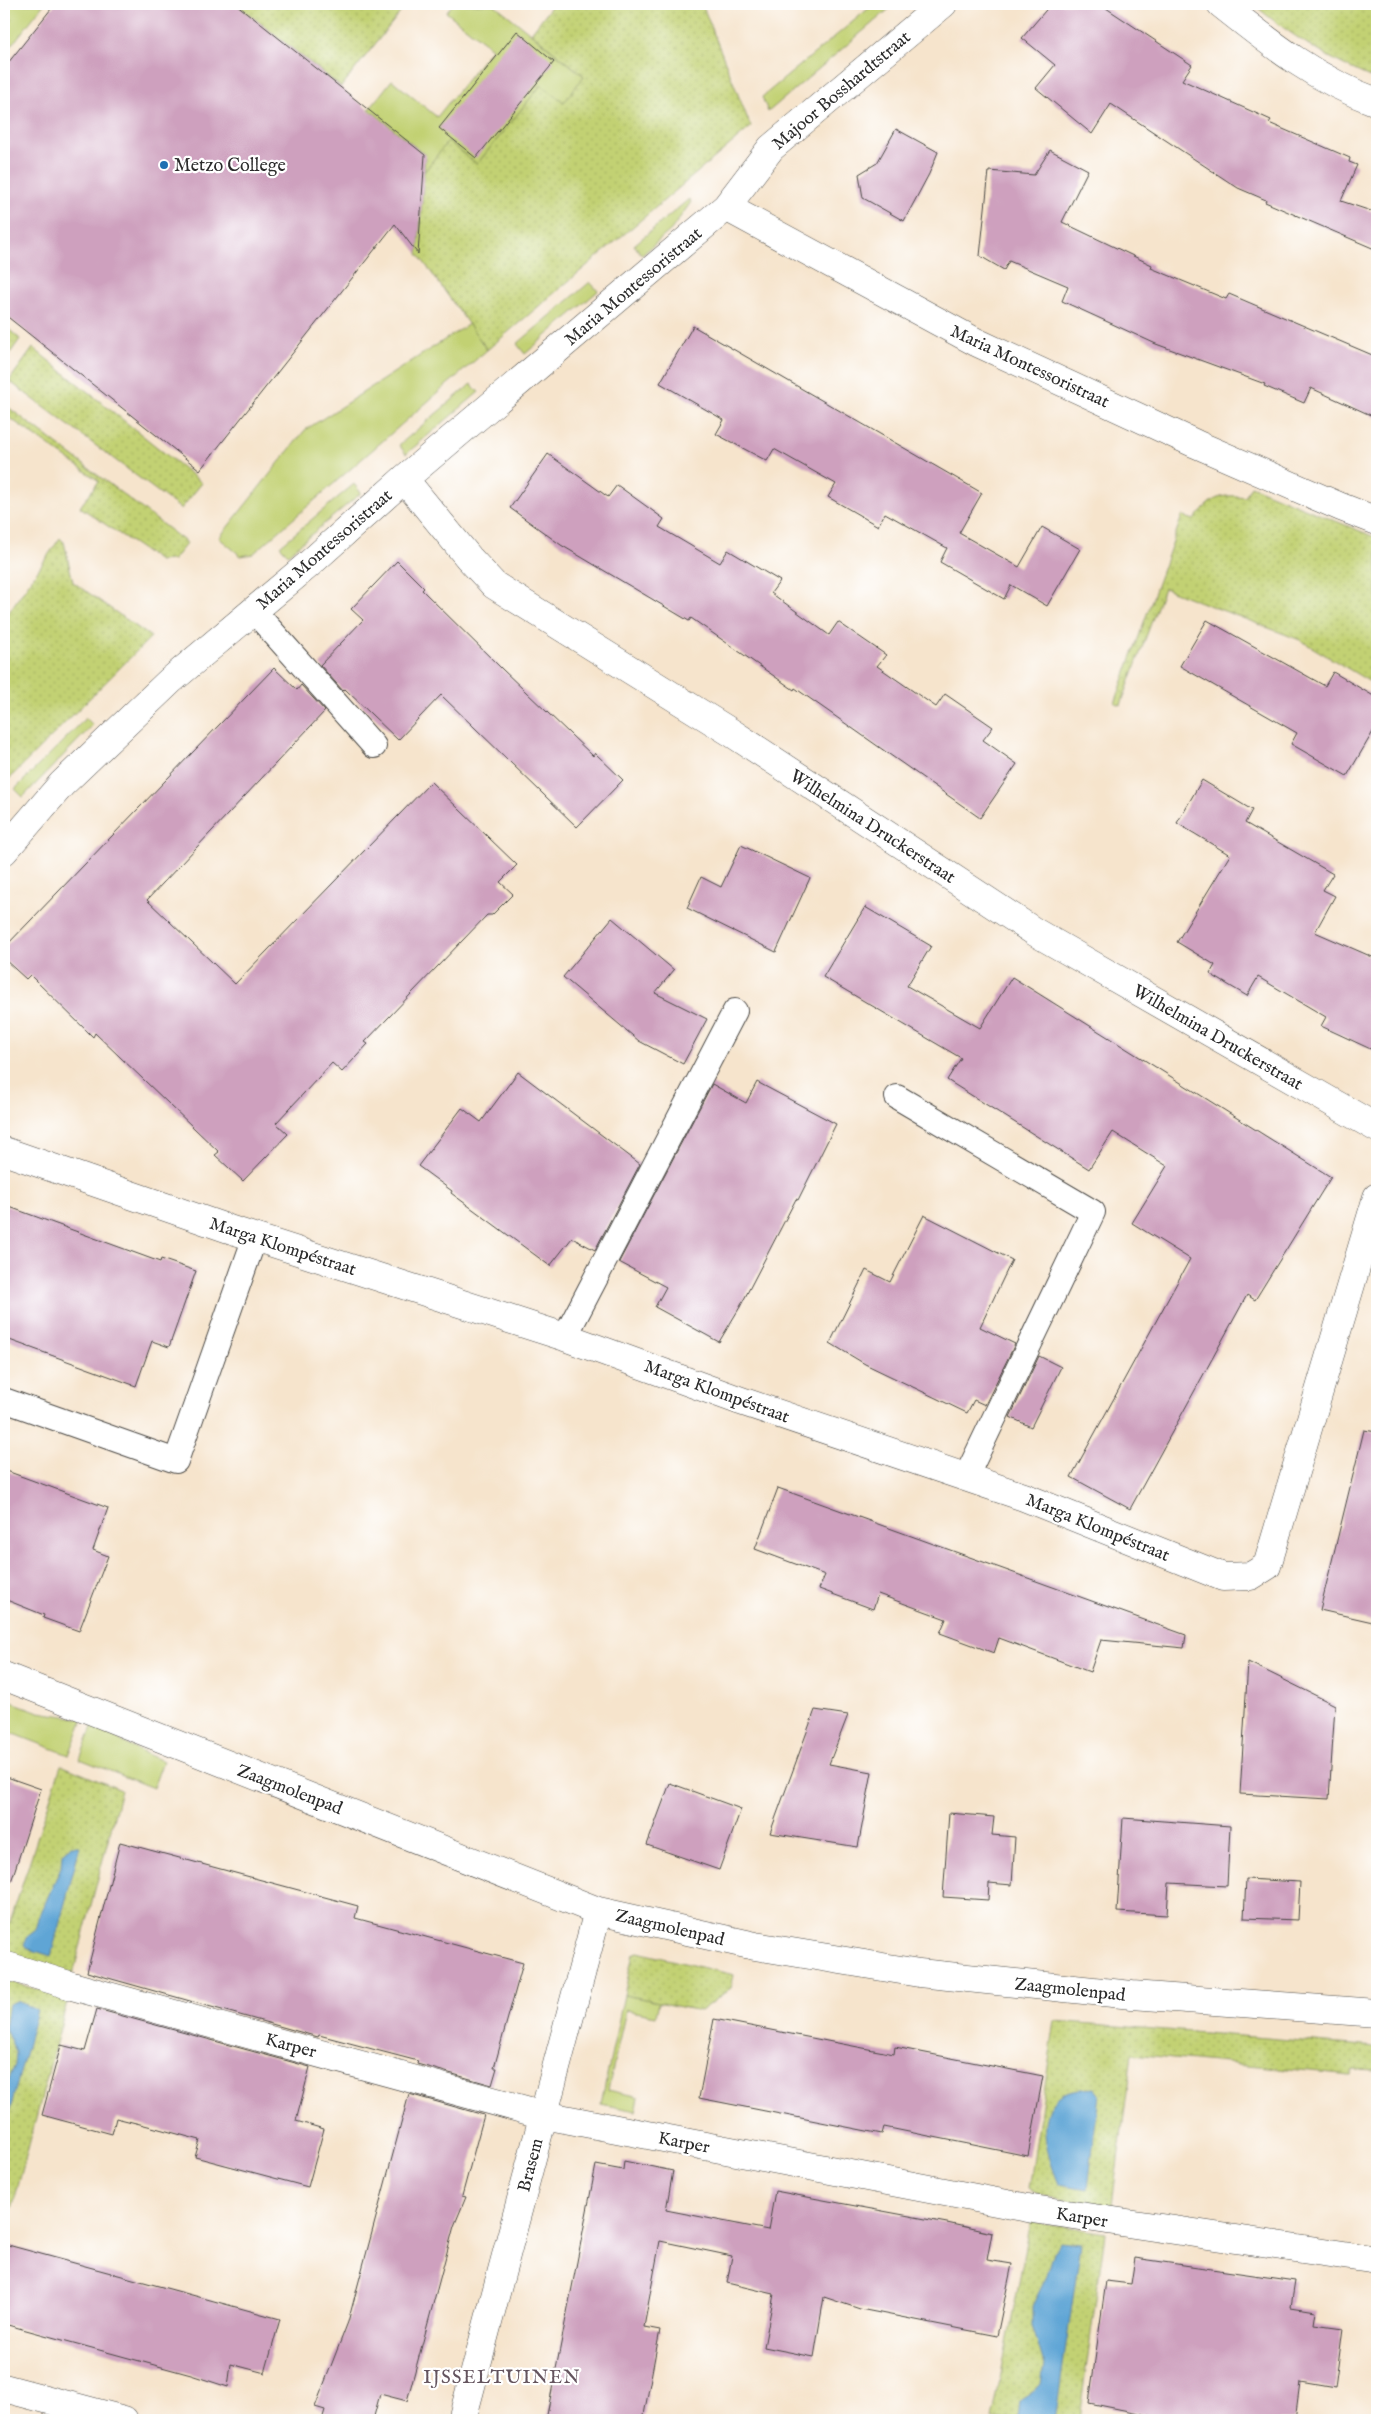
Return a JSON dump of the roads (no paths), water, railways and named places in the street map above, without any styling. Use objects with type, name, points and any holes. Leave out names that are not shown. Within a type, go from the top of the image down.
[{"type":"street","name":"Majoor Bosshardtstraat","points":[[726,207],[771,148],[943,4]]},
{"type":"street","points":[[1222,4],[1276,49],[1324,79],[1377,102]]},
{"type":"street","name":"Maria Montessoristraat","points":[[4,851],[62,784],[170,681],[404,479],[726,207],[976,342],[1196,444],[1341,508],[1377,521]]},
{"type":"street","name":"Wilhelmina Druckerstraat","points":[[404,479],[469,558],[494,585],[732,733],[1035,932],[1377,1128]]},
{"type":"street","name":"Marga Klompéstraat","points":[[4,1151],[255,1237],[565,1337],[741,1401],[1024,1497],[1223,1577],[1251,1576],[1267,1566],[1377,1197]]},
{"type":"street","name":"Zaagmolenpad","points":[[4,1676],[598,1911],[754,1946],[919,1973],[1089,1991],[1377,2013]]},
{"type":"street","name":"Brasem","points":[[462,2420],[598,1911]]},
{"type":"street","name":"Karper","points":[[4,1965],[72,1986],[544,2114],[1033,2210],[1377,2260]]},
{"type":"street","points":[[4,2388],[124,2420]]},
{"type":"lane","points":[[253,610],[374,746]]},
{"type":"lane","points":[[565,1337],[735,1011]]},
{"type":"lane","points":[[897,1097],[1093,1212],[966,1477]]},
{"type":"lane","points":[[4,1400],[176,1461],[255,1237]]},
{"type":"water","points":[[71,1846],[80,1846],[51,1956],[24,1946],[27,1937],[36,1930],[40,1915],[61,1867],[62,1854]]},
{"type":"water","points":[[17,2001],[37,2010],[4,2132],[4,2090],[15,2065],[16,2052],[5,2029],[9,2004]]},
{"type":"water","points":[[1094,2088],[1099,2094],[1088,2189],[1059,2184],[1048,2152],[1045,2128],[1046,2116],[1050,2106],[1061,2094]]},
{"type":"water","points":[[1060,2242],[1081,2244],[1055,2420],[1018,2420],[1020,2401],[1033,2393],[1041,2384],[1044,2365],[1032,2325],[1032,2306],[1046,2278],[1054,2252]]},
{"type":"place","name":"Metzo College","points":[[164,165]]},
{"type":"district","name":"IJSSELTUINEN","points":[[502,2376]]}]
